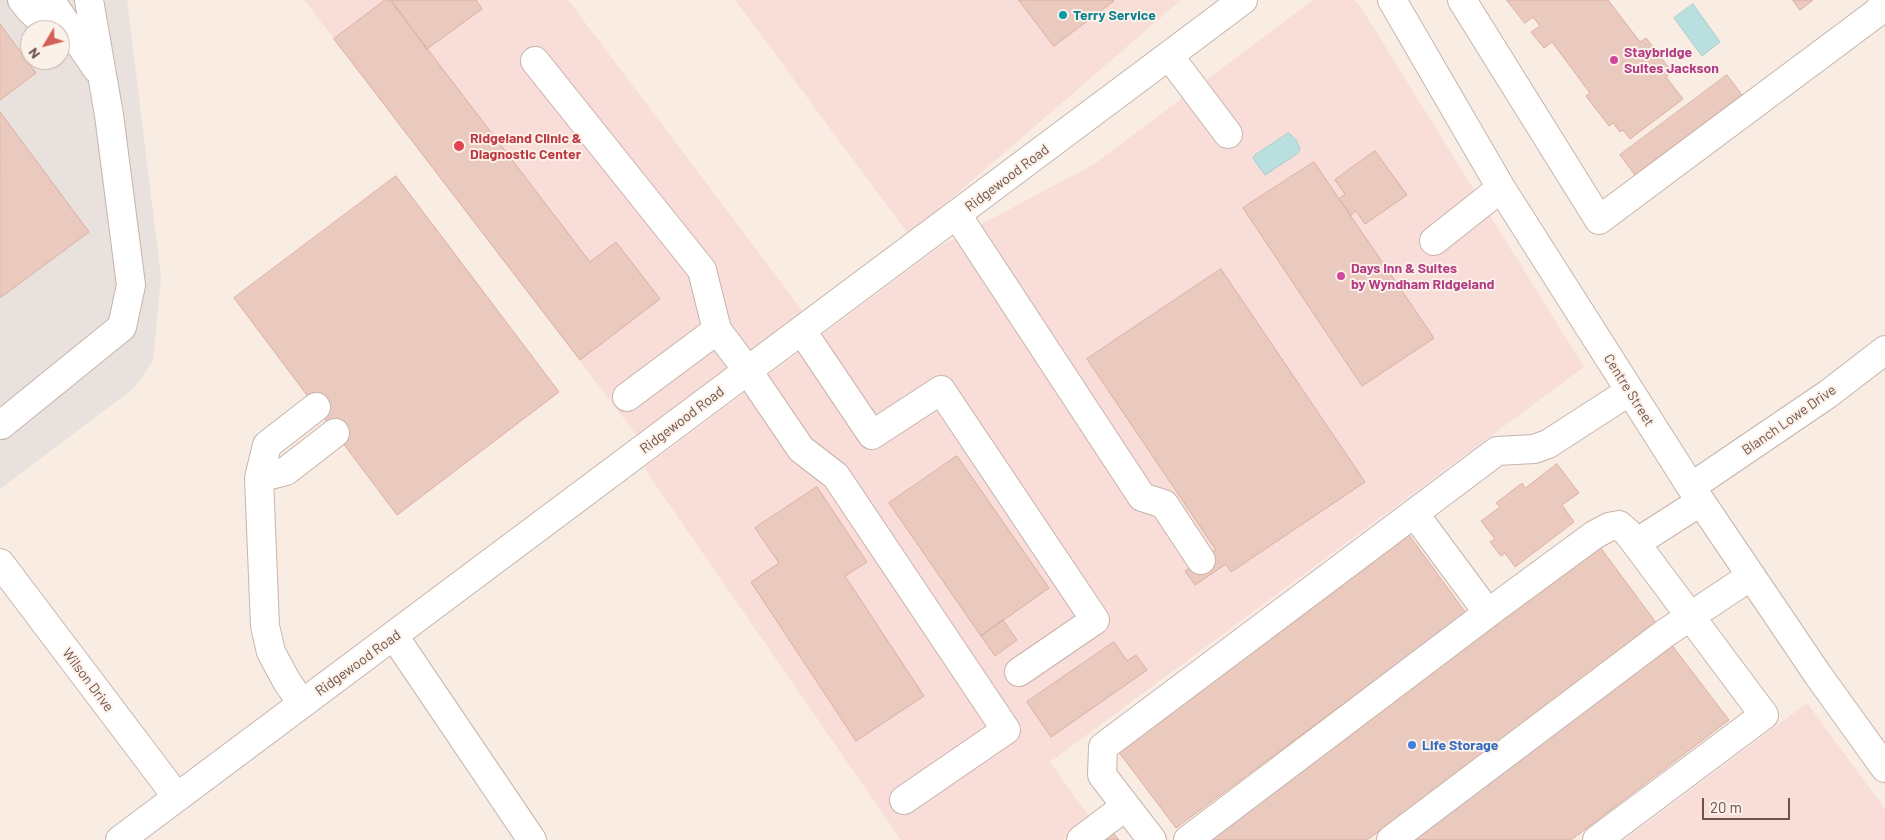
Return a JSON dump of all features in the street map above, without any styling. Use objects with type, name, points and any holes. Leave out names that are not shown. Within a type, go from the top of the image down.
[{"type":"street","points":[[22,0],[41,20]]},
{"type":"street","points":[[50,0],[102,76]]},
{"type":"street","points":[[0,425],[122,327],[131,285],[109,115],[89,0]]},
{"type":"street","name":"Centre Street","points":[[1392,0],[1501,188],[1695,495],[1885,768]]},
{"type":"street","points":[[1462,0],[1599,220],[1879,11],[1884,0]]},
{"type":"street","name":"Ridgewood Road","points":[[120,840],[1170,57],[1231,4]]},
{"type":"street","points":[[70,47],[102,76]]},
{"type":"street","points":[[1170,57],[1228,134]]},
{"type":"street","points":[[535,61],[702,270],[717,330],[748,371],[801,449],[836,476],[1006,730],[904,800]]},
{"type":"street","points":[[1434,241],[1501,188]]},
{"type":"street","points":[[957,215],[1142,497],[1164,504],[1201,560]]},
{"type":"street","points":[[626,397],[717,330]]},
{"type":"street","points":[[802,331],[872,435],[941,390],[1096,620],[1019,672]]},
{"type":"street","name":"Blanch Lowe Drive","points":[[1636,543],[1695,495],[1885,350]]},
{"type":"street","points":[[1152,840],[1102,775],[1103,747],[1497,451],[1534,449],[1548,444],[1630,391]]},
{"type":"street","points":[[302,704],[271,652],[265,626],[259,478],[266,445],[325,420]]},
{"type":"street","points":[[1414,513],[1488,613]]},
{"type":"street","points":[[1188,840],[1594,534],[1609,527],[1619,525],[1636,543],[1764,715],[1598,840]]},
{"type":"street","name":"Wilson Drive","points":[[0,563],[177,797]]},
{"type":"street","points":[[1391,840],[1664,634],[1751,576]]},
{"type":"street","points":[[394,636],[532,840]]},
{"type":"street","points":[[1081,840],[1126,806]]},
{"type":"shaded area","points":[[0,0],[127,0],[161,277],[153,361],[134,388],[0,489]]},
{"type":"shaded area","points":[[304,0],[568,0],[805,314],[638,437]]},
{"type":"shaded area","points":[[735,0],[1181,0],[909,235]]},
{"type":"shaded area","points":[[1313,0],[1354,0],[1360,6],[1584,367],[1050,762],[1091,819],[1062,840],[901,840],[644,468],[941,246],[1094,164]]},
{"type":"shaded area","points":[[1807,703],[1885,809],[1885,840],[1624,840]]},
{"type":"water","points":[[1693,4],[1720,42],[1702,56],[1674,18]]},
{"type":"water","points":[[1289,133],[1296,140],[1300,149],[1298,153],[1265,175],[1253,158]]},
{"type":"building","name":"Ridgeland Clinic & Diagnostic Center","points":[[385,0],[390,0],[590,262],[616,242],[660,299],[580,360],[334,39]]},
{"type":"building","points":[[392,0],[476,0],[482,9],[427,49]]},
{"type":"building","name":"Terry Service","points":[[1019,0],[1113,0],[1114,1],[1054,46]]},
{"type":"building","name":"Staybridge Suites Jackson","points":[[1507,0],[1608,0],[1640,42],[1646,38],[1672,72],[1666,77],[1683,99],[1630,139],[1623,130],[1620,132],[1613,123],[1609,126],[1586,96],[1590,93],[1552,42],[1544,48],[1531,32],[1540,26],[1533,17],[1525,23]]},
{"type":"building","points":[[1793,0],[1813,0],[1800,10]]},
{"type":"building","points":[[0,24],[20,51],[20,70],[34,70],[36,73],[0,100]]},
{"type":"building","points":[[1727,75],[1742,95],[1635,175],[1620,155]]},
{"type":"building","points":[[0,112],[89,232],[0,298]]},
{"type":"building","points":[[1375,151],[1407,195],[1365,224],[1356,211],[1351,215],[1339,199],[1345,194],[1335,180]]},
{"type":"building","name":"Days Inn & Suites by Wyndham Ridgeland","points":[[1314,162],[1434,338],[1362,386],[1243,208]]},
{"type":"building","points":[[396,176],[559,392],[397,515],[234,298]]},
{"type":"building","points":[[1221,269],[1365,482],[1231,572],[1226,564],[1195,585],[1185,571],[1216,550],[1087,359]]},
{"type":"building","points":[[957,456],[1049,588],[981,636],[889,503]]},
{"type":"building","points":[[1557,464],[1579,493],[1562,505],[1574,522],[1515,567],[1505,553],[1501,556],[1490,542],[1495,539],[1481,521],[1500,507],[1496,503],[1522,483],[1525,488]]},
{"type":"building","points":[[817,487],[867,562],[845,576],[924,696],[856,741],[751,582],[779,563],[755,528]]},
{"type":"building","points":[[1409,535],[1466,613],[1176,828],[1118,751]]},
{"type":"building","points":[[1600,547],[1657,624],[1367,840],[1207,840]]},
{"type":"building","points":[[1003,620],[1017,640],[995,656],[981,636]]},
{"type":"building","points":[[1114,642],[1127,661],[1136,655],[1147,670],[1051,737],[1027,702]]},
{"type":"building","points":[[1671,644],[1729,720],[1571,840],[1413,840]]},
{"type":"building","points":[[1109,828],[1119,840],[1093,840]]},
{"type":"place","name":"Terry Service","points":[[1063,15]]},
{"type":"place","name":"Staybridge Suites Jackson","points":[[1614,60]]},
{"type":"place","name":"Ridgeland Clinic & Diagnostic Center","points":[[459,146]]},
{"type":"place","name":"Days Inn & Suites by Wyndham Ridgeland","points":[[1341,276]]},
{"type":"place","name":"Life Storage","points":[[1412,745]]}]
